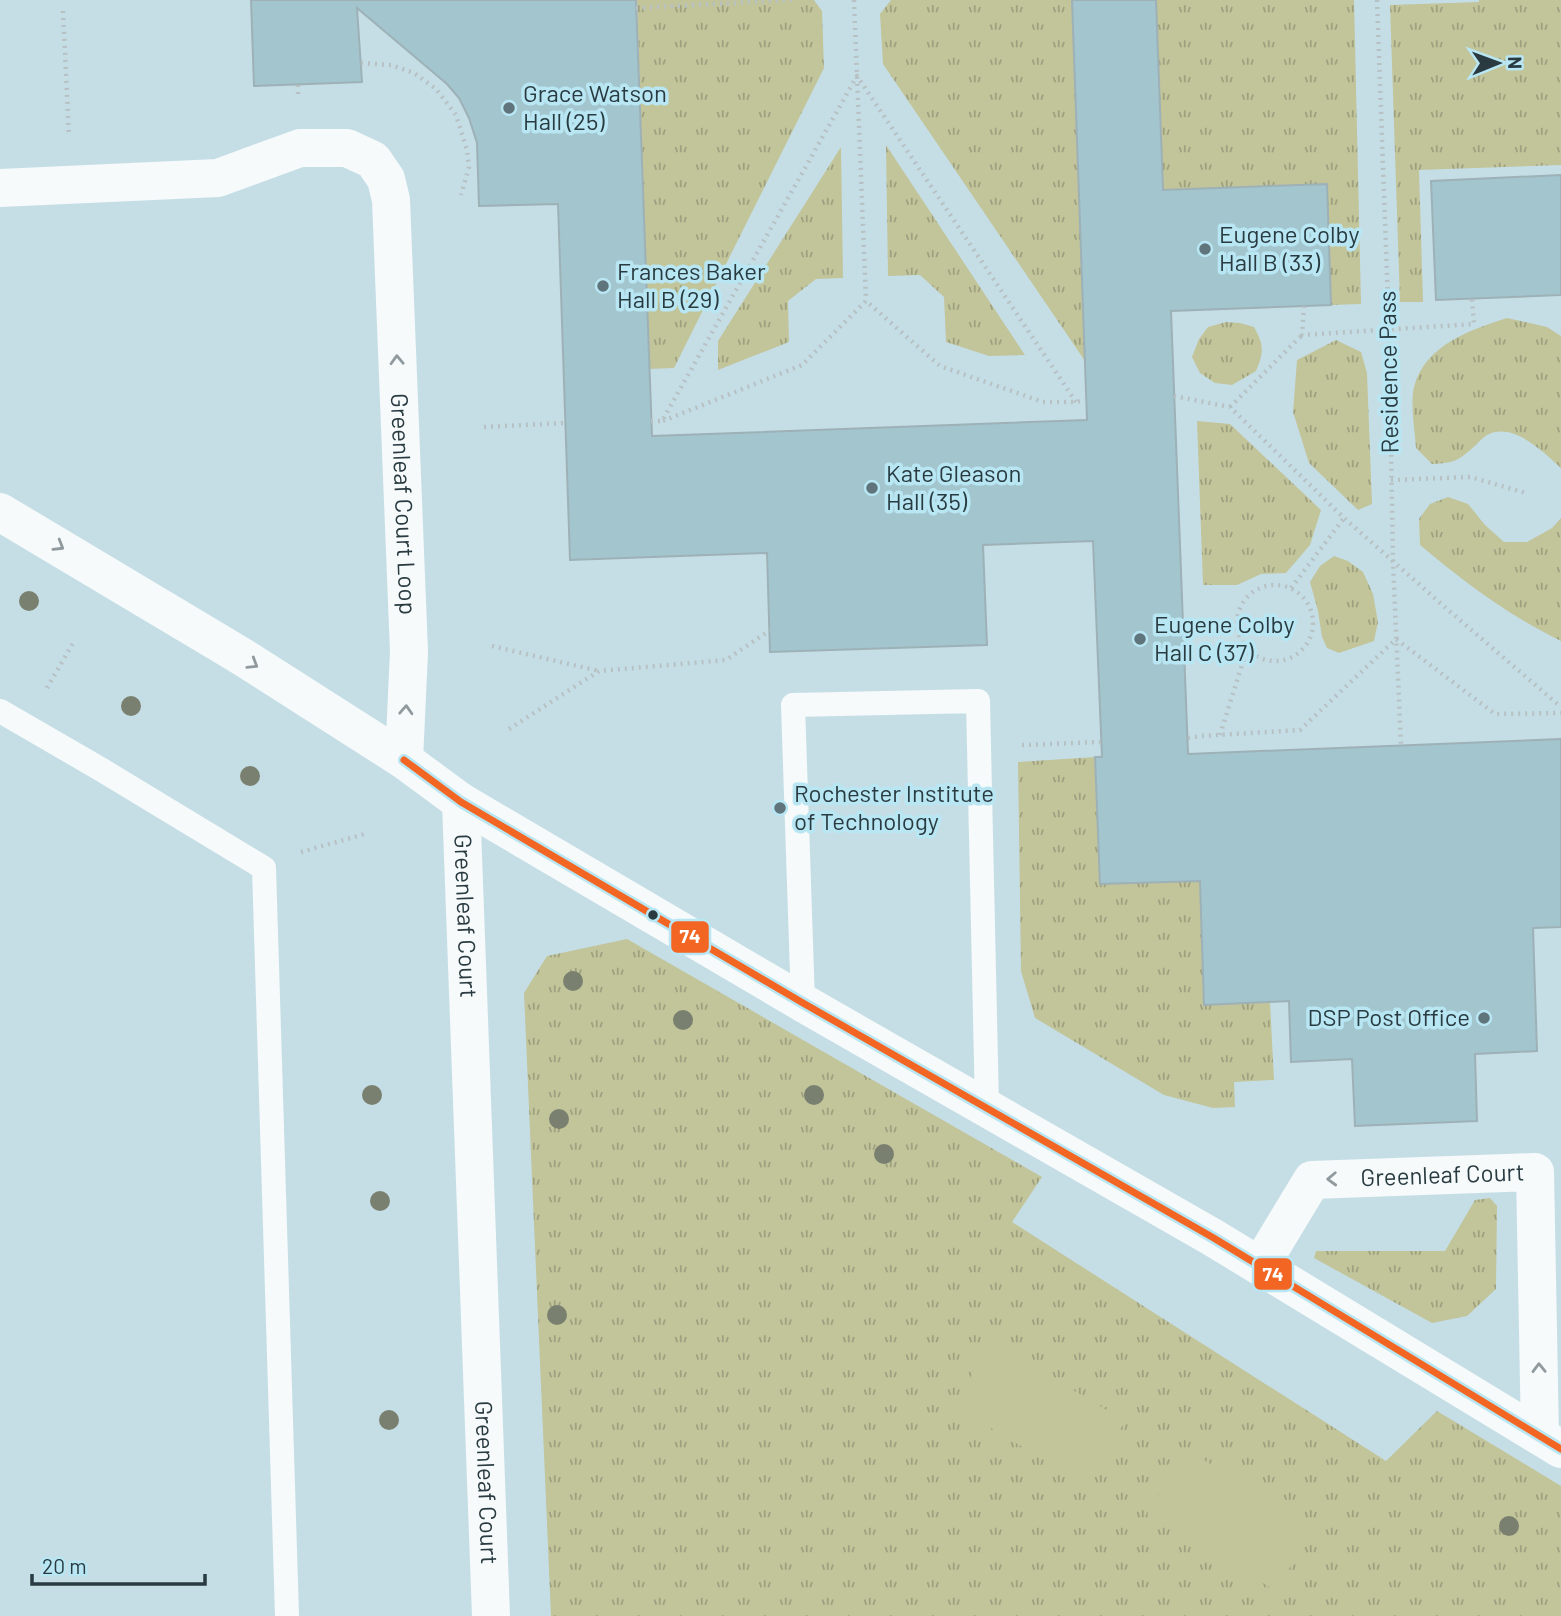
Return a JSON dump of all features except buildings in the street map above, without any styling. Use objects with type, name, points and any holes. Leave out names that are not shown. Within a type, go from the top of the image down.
[{"type":"street","name":"Greenleaf Court Loop","points":[[0,188],[218,178],[300,148],[347,148],[373,160],[386,179],[391,200],[409,652],[404,760]]},
{"type":"street","points":[[0,512],[241,656],[404,760],[461,802]]},
{"type":"street","name":"Greenleaf Court","points":[[461,802],[1260,1266],[1550,1442]]},
{"type":"street","name":"Greenleaf Court","points":[[461,802],[491,1616]]},
{"type":"street","name":"Greenleaf Court","points":[[1260,1266],[1312,1180],[1535,1172],[1550,1442]]},
{"type":"lane","points":[[803,1003],[793,705],[978,701],[987,1107]]},
{"type":"lane","points":[[0,711],[264,868],[287,1616]]},
{"type":"path","points":[[636,8],[792,0]]},
{"type":"path","points":[[854,0],[866,301],[940,366],[1043,402],[1086,400]]},
{"type":"path","name":"Residence Pass","points":[[1377,0],[1389,330],[1393,562],[1401,745]]},
{"type":"path","points":[[63,11],[71,186]]},
{"type":"path","points":[[361,62],[391,65],[414,73],[436,89],[456,115],[467,150],[469,167],[461,195]]},
{"type":"path","points":[[857,76],[1076,402]]},
{"type":"path","points":[[662,421],[857,76]]},
{"type":"path","points":[[298,85],[298,100]]},
{"type":"path","points":[[1302,335],[1474,324],[1472,299]]},
{"type":"path","points":[[651,421],[662,421],[802,365],[866,301]]},
{"type":"path","points":[[1230,407],[1302,335],[1304,306]]},
{"type":"path","points":[[1174,397],[1230,407],[1344,518],[1561,707]]},
{"type":"path","points":[[484,427],[565,423]]},
{"type":"path","points":[[1391,480],[1470,478],[1527,493]]},
{"type":"path","points":[[1291,588],[1344,518]]},
{"type":"path","points":[[1265,586],[1291,588],[1301,595],[1312,616],[1312,628],[1302,650],[1280,661],[1267,660],[1247,649],[1240,638],[1237,625],[1243,600],[1253,591],[1265,586]]},
{"type":"path","points":[[492,646],[599,671],[726,660],[770,630]]},
{"type":"path","points":[[1188,738],[1300,730],[1396,639],[1495,714],[1561,713]]},
{"type":"path","points":[[24,725],[73,643]]},
{"type":"path","points":[[1220,735],[1247,649]]},
{"type":"path","points":[[509,729],[599,671]]},
{"type":"path","points":[[1018,746],[1101,742]]},
{"type":"path","points":[[294,854],[365,834]]},
{"type":"green space","points":[[637,0],[814,0],[822,11],[824,68],[674,368],[649,369]]},
{"type":"green space","points":[[891,0],[1072,0],[1085,361],[883,64],[880,14]]},
{"type":"green space","points":[[1156,0],[1354,0],[1361,304],[1331,305],[1327,184],[1163,190]]},
{"type":"green space","points":[[1479,0],[1561,0],[1561,165],[1419,170],[1423,302],[1400,302],[1390,5]]},
{"type":"green space","points":[[886,145],[1025,355],[989,356],[946,342],[944,297],[920,275],[888,276]]},
{"type":"green space","points":[[841,147],[843,278],[816,279],[788,301],[789,342],[718,370],[718,341]]},
{"type":"green space","points":[[1507,318],[1547,327],[1561,336],[1561,468],[1528,441],[1509,432],[1489,434],[1456,460],[1432,464],[1416,448],[1412,401],[1420,372],[1428,360],[1451,341]]},
{"type":"green space","points":[[1226,322],[1254,327],[1262,349],[1256,371],[1232,385],[1215,383],[1200,373],[1192,357],[1199,339],[1208,327]]},
{"type":"green space","points":[[1336,340],[1361,352],[1367,373],[1372,504],[1358,510],[1309,463],[1293,412],[1297,360]]},
{"type":"green space","points":[[1197,421],[1230,424],[1321,510],[1310,545],[1286,573],[1261,574],[1237,585],[1203,585]]},
{"type":"green space","points":[[1448,497],[1468,504],[1485,525],[1504,542],[1527,542],[1552,528],[1561,518],[1561,641],[1488,598],[1420,545],[1419,519],[1430,504]]},
{"type":"green space","points":[[1334,556],[1348,561],[1363,572],[1373,594],[1378,622],[1374,641],[1339,653],[1327,648],[1322,637],[1310,582],[1320,566]]},
{"type":"green space","points":[[1095,757],[1100,884],[1200,881],[1204,1004],[1270,1002],[1274,1080],[1234,1082],[1235,1107],[1213,1108],[1164,1095],[1035,1018],[1021,971],[1018,762]]},
{"type":"green space","points":[[627,939],[1042,1177],[1012,1222],[1386,1461],[1437,1411],[1561,1486],[1561,1616],[551,1616],[524,993],[547,956]]},
{"type":"green space","points":[[1490,1198],[1497,1206],[1496,1289],[1467,1316],[1432,1323],[1314,1258],[1316,1251],[1445,1251],[1475,1200]]},
{"type":"green space","points":[[991,1341],[1125,1421],[1088,1486],[954,1406]]},
{"type":"green space","points":[[1186,1449],[1314,1527],[1276,1591],[1147,1514]]},
{"type":"transit line","name":"74","points":[[404,760],[461,802],[803,1003],[1212,1237],[1561,1449]]},
{"type":"place","name":"Grace Watson Hall (25)","points":[[509,108]]},
{"type":"place","name":"Eugene Colby Hall B (33)","points":[[1205,249]]},
{"type":"place","name":"Frances Baker Hall B (29)","points":[[603,286]]},
{"type":"place","name":"Kate Gleason Hall (35)","points":[[872,488]]},
{"type":"place","name":"Eugene Colby Hall C (37)","points":[[1140,639]]},
{"type":"place","name":"Rochester Institute of Technology","points":[[780,808]]},
{"type":"place","name":"DSP Post Office","points":[[1484,1018]]}]
